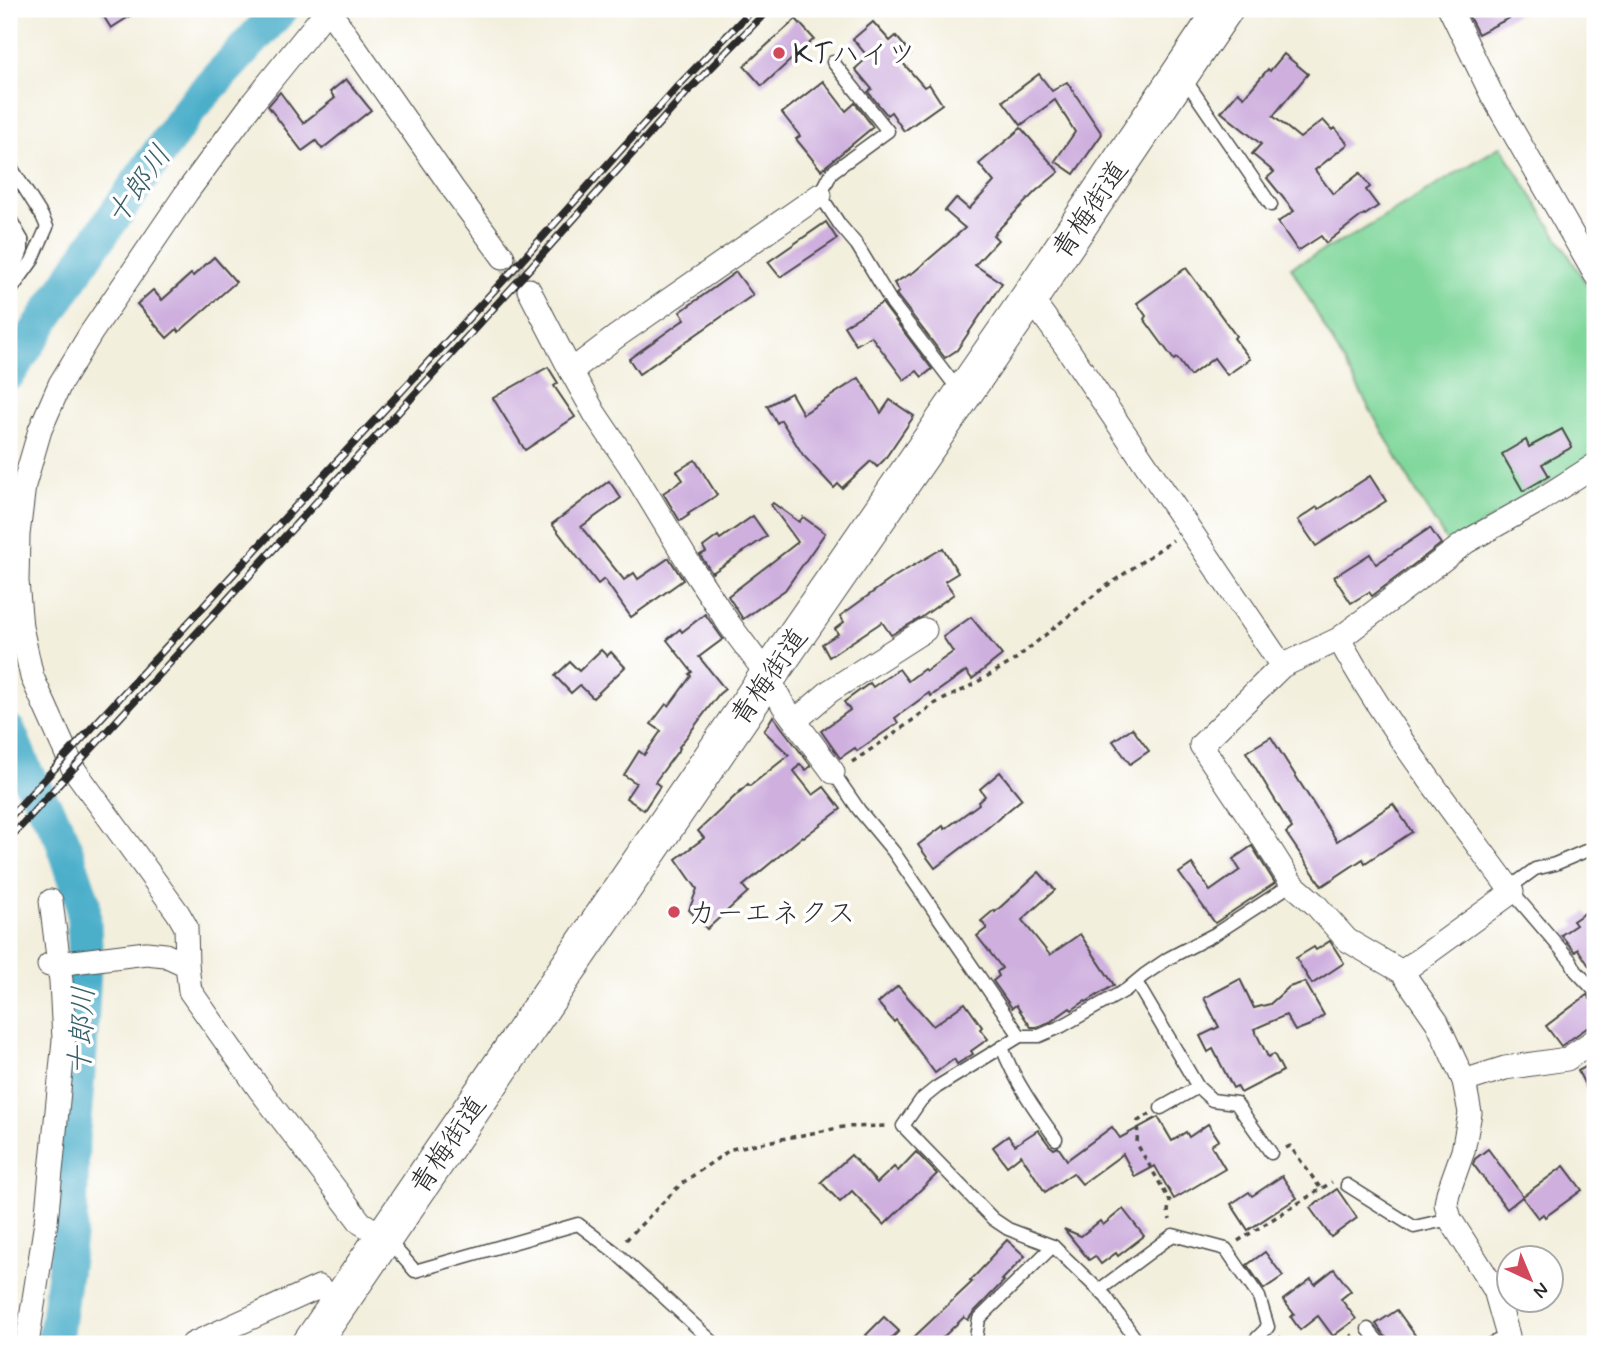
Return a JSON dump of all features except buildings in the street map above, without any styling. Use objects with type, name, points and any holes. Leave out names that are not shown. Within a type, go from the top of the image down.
[{"type":"main road","name":"青梅街道","points":[[311,1344],[1030,298],[1224,9]]},
{"type":"street","points":[[385,1237],[361,1223],[260,1090],[190,991],[186,928],[178,913],[73,768],[22,676],[17,581],[18,535],[24,485],[40,430],[60,384],[91,332],[179,203],[254,101],[328,9],[453,190],[503,257]]},
{"type":"street","points":[[1450,9],[1492,95],[1595,274]]},
{"type":"street","points":[[571,371],[820,195]]},
{"type":"street","points":[[529,290],[595,414],[690,565],[768,676],[783,705],[833,772]]},
{"type":"street","points":[[1030,298],[1067,348],[1282,667]]},
{"type":"street","points":[[1503,1341],[1495,1290],[1450,1219],[1446,1204],[1463,1151],[1470,1113],[1464,1081],[1437,1021],[1402,972],[1347,940],[1315,904],[1292,884],[1200,745],[1282,667],[1339,639],[1465,542],[1539,501],[1595,465]]},
{"type":"street","points":[[795,721],[830,691],[925,630]]},
{"type":"street","points":[[1339,639],[1356,671],[1425,774],[1511,890],[1402,972]]},
{"type":"street","points":[[27,1344],[46,1222],[64,1040],[51,901]]},
{"type":"street","points":[[58,965],[146,953],[165,955],[187,965]]},
{"type":"street","points":[[1464,1081],[1504,1068],[1567,1059],[1595,1040]]},
{"type":"street","points":[[193,1344],[319,1287],[339,1303]]},
{"type":"lane","points":[[833,62],[888,131],[832,172],[820,195],[857,245],[892,303],[963,395]]},
{"type":"lane","points":[[1180,73],[1271,205]]},
{"type":"lane","points":[[9,163],[47,227],[32,261],[9,293]]},
{"type":"lane","points":[[9,217],[22,240],[22,250],[9,285]]},
{"type":"lane","points":[[9,248],[22,240]]},
{"type":"lane","points":[[833,772],[859,810],[894,851],[1020,1037]]},
{"type":"lane","points":[[1595,847],[1555,864],[1535,869],[1511,890],[1595,991]]},
{"type":"lane","points":[[1139,1344],[1106,1297],[1053,1246],[1008,1229],[993,1219],[903,1126],[920,1100],[937,1087],[1020,1037],[1039,1036],[1062,1026],[1126,990],[1169,958],[1214,934],[1292,884]]},
{"type":"lane","points":[[1136,982],[1198,1087],[1212,1100],[1236,1103],[1271,1153]]},
{"type":"lane","points":[[1002,1047],[1009,1066],[1056,1139]]},
{"type":"lane","points":[[1161,1108],[1198,1087]]},
{"type":"lane","points":[[1347,1185],[1414,1227],[1450,1219]]},
{"type":"lane","points":[[385,1237],[415,1271],[578,1224],[615,1252],[715,1344]]},
{"type":"lane","points":[[1099,1290],[1173,1235],[1226,1249],[1259,1297],[1268,1327],[1251,1344]]},
{"type":"lane","points":[[975,1344],[979,1319],[1053,1246]]},
{"type":"lane","points":[[1368,1329],[1380,1344]]},
{"type":"path","points":[[833,772],[858,759],[934,704],[1012,662],[1098,592],[1189,529]]},
{"type":"path","points":[[1161,1108],[1138,1121],[1138,1144],[1170,1201],[1168,1211],[1173,1235]]},
{"type":"path","points":[[615,1252],[681,1184],[731,1149],[843,1127],[903,1126]]},
{"type":"path","points":[[1271,1153],[1290,1146],[1321,1189]]},
{"type":"path","points":[[1226,1249],[1335,1180],[1347,1185]]},
{"type":"path","points":[[1332,1344],[1368,1329]]},
{"type":"green space","points":[[1501,146],[1595,298],[1595,453],[1449,545],[1417,494],[1291,267],[1356,234]]},
{"type":"waterway","name":"十郎川","points":[[9,373],[86,256],[192,106],[281,9]]},
{"type":"waterway","name":"十郎川","points":[[9,732],[26,773],[61,836],[83,902],[85,945],[72,1141],[70,1229],[56,1333],[52,1344]]},
{"type":"tunnel","points":[[503,257],[529,290]]},
{"type":"railway","points":[[9,818],[522,260],[679,85],[753,9]]},
{"type":"railway","points":[[9,839],[687,92],[769,9]]},
{"type":"place","name":"KTハイツ","points":[[779,53]]},
{"type":"place","name":"カーエネクス","points":[[674,912]]}]
